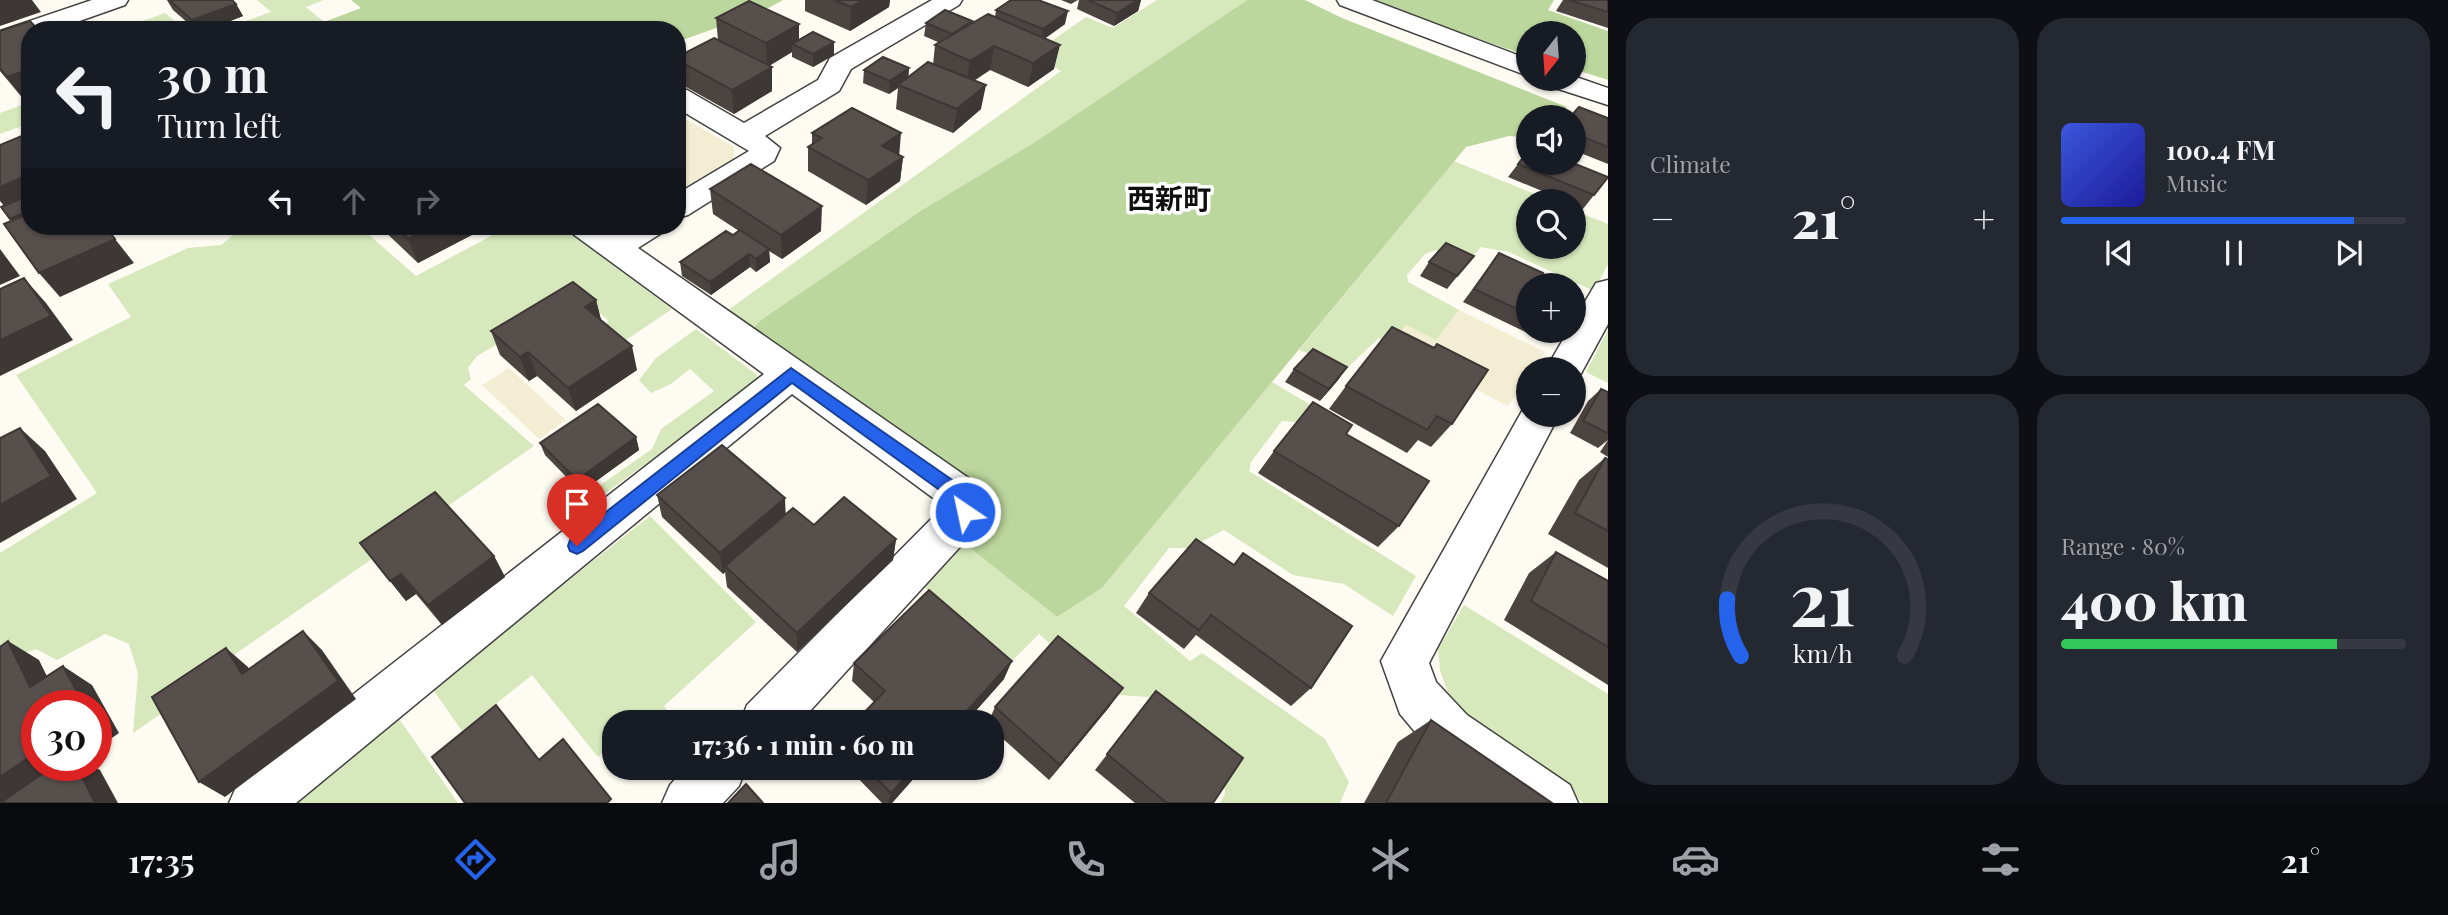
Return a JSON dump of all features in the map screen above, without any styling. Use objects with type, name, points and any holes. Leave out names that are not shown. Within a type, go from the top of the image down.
[{"type":"street","points":[[55,21],[116,0]]},
{"type":"street","points":[[744,136],[829,85],[840,64],[950,0]]},
{"type":"street","points":[[1349,0],[1516,63]]},
{"type":"street","points":[[0,40],[21,33]]},
{"type":"street","points":[[1586,89],[1608,97]]},
{"type":"street","points":[[686,101],[765,148],[763,155],[686,202]]},
{"type":"street","points":[[599,237],[965,498],[965,512],[777,710]]},
{"type":"street","points":[[1573,357],[1608,292]]},
{"type":"street","points":[[255,803],[791,374]]},
{"type":"street","points":[[1534,427],[1405,662],[1417,697],[1449,733],[1552,803]]},
{"type":"street","points":[[688,803],[710,780]]},
{"type":"shaded area","points":[[686,119],[734,147],[734,160],[686,188]]},
{"type":"shaded area","points":[[1459,310],[1516,338],[1516,343],[1527,343],[1545,352],[1542,357],[1516,357],[1516,395],[1508,406],[1390,345],[1406,325],[1436,340]]},
{"type":"shaded area","points":[[509,368],[566,420],[539,439],[482,385]]},
{"type":"green space","points":[[257,0],[324,0],[306,7],[323,21],[246,21],[271,12]]},
{"type":"green space","points":[[351,0],[783,0],[761,12],[686,39],[686,21],[327,21],[361,8]]},
{"type":"green space","points":[[1157,0],[1247,0],[1035,142],[922,210],[761,320],[750,331],[724,313],[1061,71],[1033,54],[1086,17],[1113,28]]},
{"type":"green space","points":[[1247,0],[1305,0],[1342,18],[1516,87],[1516,91],[1527,91],[1562,105],[1516,105],[1516,137],[1509,136],[1466,147],[1102,588],[1057,617],[965,544],[979,510],[750,331],[761,320],[922,210],[1035,142]]},
{"type":"green space","points":[[1366,0],[1554,0],[1548,10],[1579,21],[1516,21],[1516,52]]},
{"type":"green space","points":[[165,13],[174,21],[142,21]]},
{"type":"green space","points":[[1586,23],[1608,31],[1608,80],[1586,73]]},
{"type":"green space","points":[[21,105],[21,126],[0,134],[0,113]]},
{"type":"green space","points":[[1454,161],[1523,189],[1516,189],[1516,255],[1481,247],[1469,261],[1435,250],[1425,254],[1407,275],[1408,282],[1459,310],[1436,340],[1406,325],[1390,345],[1379,338],[1347,368],[1299,350]]},
{"type":"green space","points":[[1586,215],[1608,224],[1608,264],[1594,291],[1586,287],[1586,273],[1555,273],[1524,259],[1586,259]]},
{"type":"green space","points":[[233,235],[369,235],[416,276],[493,235],[572,235],[672,309],[620,344],[605,329],[608,320],[586,302],[568,303],[477,356],[468,368],[471,379],[464,385],[534,446],[221,664],[224,670],[133,733],[138,673],[129,644],[105,634],[57,660],[36,649],[3,660],[0,654],[0,553],[97,493],[16,375],[131,317],[108,284],[188,248],[221,245]]},
{"type":"green space","points":[[696,329],[757,375],[756,384],[596,500],[589,493],[652,449],[661,429],[714,391],[690,369],[671,384],[651,393],[639,380],[656,358]]},
{"type":"green space","points":[[1608,330],[1608,383],[1586,372]]},
{"type":"green space","points":[[1272,382],[1346,426],[1282,421],[1251,462],[1249,471],[1416,576],[1393,616],[1344,584],[1293,575],[1224,530],[1189,548],[1169,548],[1124,606],[1190,661],[1202,653],[1325,739],[1349,782],[1340,803],[1220,803],[1225,794],[1222,757],[1148,697],[1120,695],[1093,682],[1039,634],[1013,660],[921,585],[965,544],[1057,617],[1102,588]]},
{"type":"green space","points":[[650,516],[756,622],[664,706],[667,710],[602,710],[602,753],[598,757],[532,675],[462,731],[432,688]]},
{"type":"green space","points":[[1464,605],[1608,694],[1608,803],[1584,803],[1476,730],[1448,693],[1440,670],[1438,649]]},
{"type":"green space","points":[[395,713],[458,803],[282,803]]},
{"type":"building","points":[[169,0],[232,0],[236,4],[192,20]]},
{"type":"building","points":[[834,0],[864,0],[851,7]]},
{"type":"building","points":[[1011,0],[1038,0],[1068,11],[1043,29],[996,10]]},
{"type":"building","points":[[1088,0],[1138,0],[1117,13]]},
{"type":"building","points":[[1569,0],[1605,0],[1608,1],[1608,12]]},
{"type":"building","points":[[749,1],[799,24],[766,43],[716,18]]},
{"type":"building","points":[[945,10],[972,21],[952,34],[926,23]]},
{"type":"building","points":[[988,14],[1060,45],[1033,63],[994,46],[970,61],[935,45]]},
{"type":"building","points":[[21,24],[21,72],[7,77],[0,69],[0,31]]},
{"type":"building","points":[[813,32],[834,42],[813,54],[792,44]]},
{"type":"building","points":[[714,38],[772,67],[732,90],[686,65],[686,52]]},
{"type":"building","points":[[883,57],[909,68],[890,81],[864,70]]},
{"type":"building","points":[[928,62],[986,85],[957,109],[898,85]]},
{"type":"building","points":[[852,108],[901,133],[882,146],[903,157],[868,180],[808,147],[822,138],[812,133]]},
{"type":"building","points":[[1586,110],[1608,118],[1608,147],[1586,138]]},
{"type":"building","points":[[21,136],[21,178],[0,187],[0,145]]},
{"type":"building","points":[[751,164],[822,206],[781,235],[710,189]]},
{"type":"building","points":[[1586,168],[1608,177],[1594,195],[1586,192],[1586,189],[1579,189],[1545,175],[1586,175]]},
{"type":"building","points":[[21,199],[21,214],[10,219],[1,207]]},
{"type":"building","points":[[21,217],[21,235],[112,235],[115,239],[39,273],[4,224]]},
{"type":"building","points":[[740,230],[769,249],[756,259],[749,254],[710,282],[680,262],[726,231],[733,235]]},
{"type":"building","points":[[1446,243],[1474,256],[1457,276],[1429,262]]},
{"type":"building","points":[[1499,253],[1543,273],[1516,273],[1516,308],[1474,289]]},
{"type":"building","points":[[24,278],[51,316],[0,340],[0,289]]},
{"type":"building","points":[[573,282],[596,300],[585,307],[632,346],[568,388],[528,352],[520,357],[491,331]]},
{"type":"building","points":[[1392,327],[1434,348],[1437,344],[1488,370],[1452,424],[1437,416],[1427,430],[1346,386]]},
{"type":"building","points":[[1313,349],[1347,367],[1329,389],[1294,369]]},
{"type":"building","points":[[1601,389],[1608,392],[1608,433],[1586,422],[1586,416]]},
{"type":"building","points":[[1313,402],[1352,425],[1346,434],[1429,481],[1399,526],[1274,451]]},
{"type":"building","points":[[598,404],[636,437],[577,480],[540,443]]},
{"type":"building","points":[[20,428],[51,476],[0,505],[0,438]]},
{"type":"building","points":[[722,445],[785,498],[720,553],[657,495]]},
{"type":"building","points":[[1605,458],[1608,459],[1608,531],[1575,513]]},
{"type":"building","points":[[435,492],[494,556],[428,605],[401,574],[390,581],[360,543]]},
{"type":"building","points":[[844,497],[896,539],[797,633],[725,566],[793,508],[814,525]]},
{"type":"building","points":[[1196,539],[1234,565],[1243,553],[1352,626],[1311,688],[1211,615],[1199,630],[1149,593]]},
{"type":"building","points":[[1556,552],[1608,581],[1608,647],[1531,601]]},
{"type":"building","points":[[929,590],[1012,661],[968,710],[867,710],[885,691],[854,663]]},
{"type":"building","points":[[303,631],[338,681],[199,782],[152,697],[226,648],[242,674]]},
{"type":"building","points":[[1058,636],[1123,688],[1060,765],[1004,715],[1004,710],[995,707]]},
{"type":"building","points":[[8,641],[30,687],[63,666],[76,690],[21,690],[21,763],[0,777],[0,647]]},
{"type":"building","points":[[1156,691],[1243,758],[1213,803],[1167,803],[1107,754]]},
{"type":"building","points":[[496,705],[539,760],[563,739],[611,799],[607,803],[465,803],[432,757]]},
{"type":"building","points":[[1431,720],[1552,803],[1386,803]]},
{"type":"building","points":[[878,780],[903,780],[891,793]]},
{"type":"building","points":[[32,781],[84,781],[95,803],[0,803]]},
{"type":"building","points":[[746,784],[763,803],[728,803]]},
{"type":"district","name":"西新町","points":[[1169,199]]},
{"type":"route","points":[[577,546],[791,374],[965,498],[965,512]]}]
